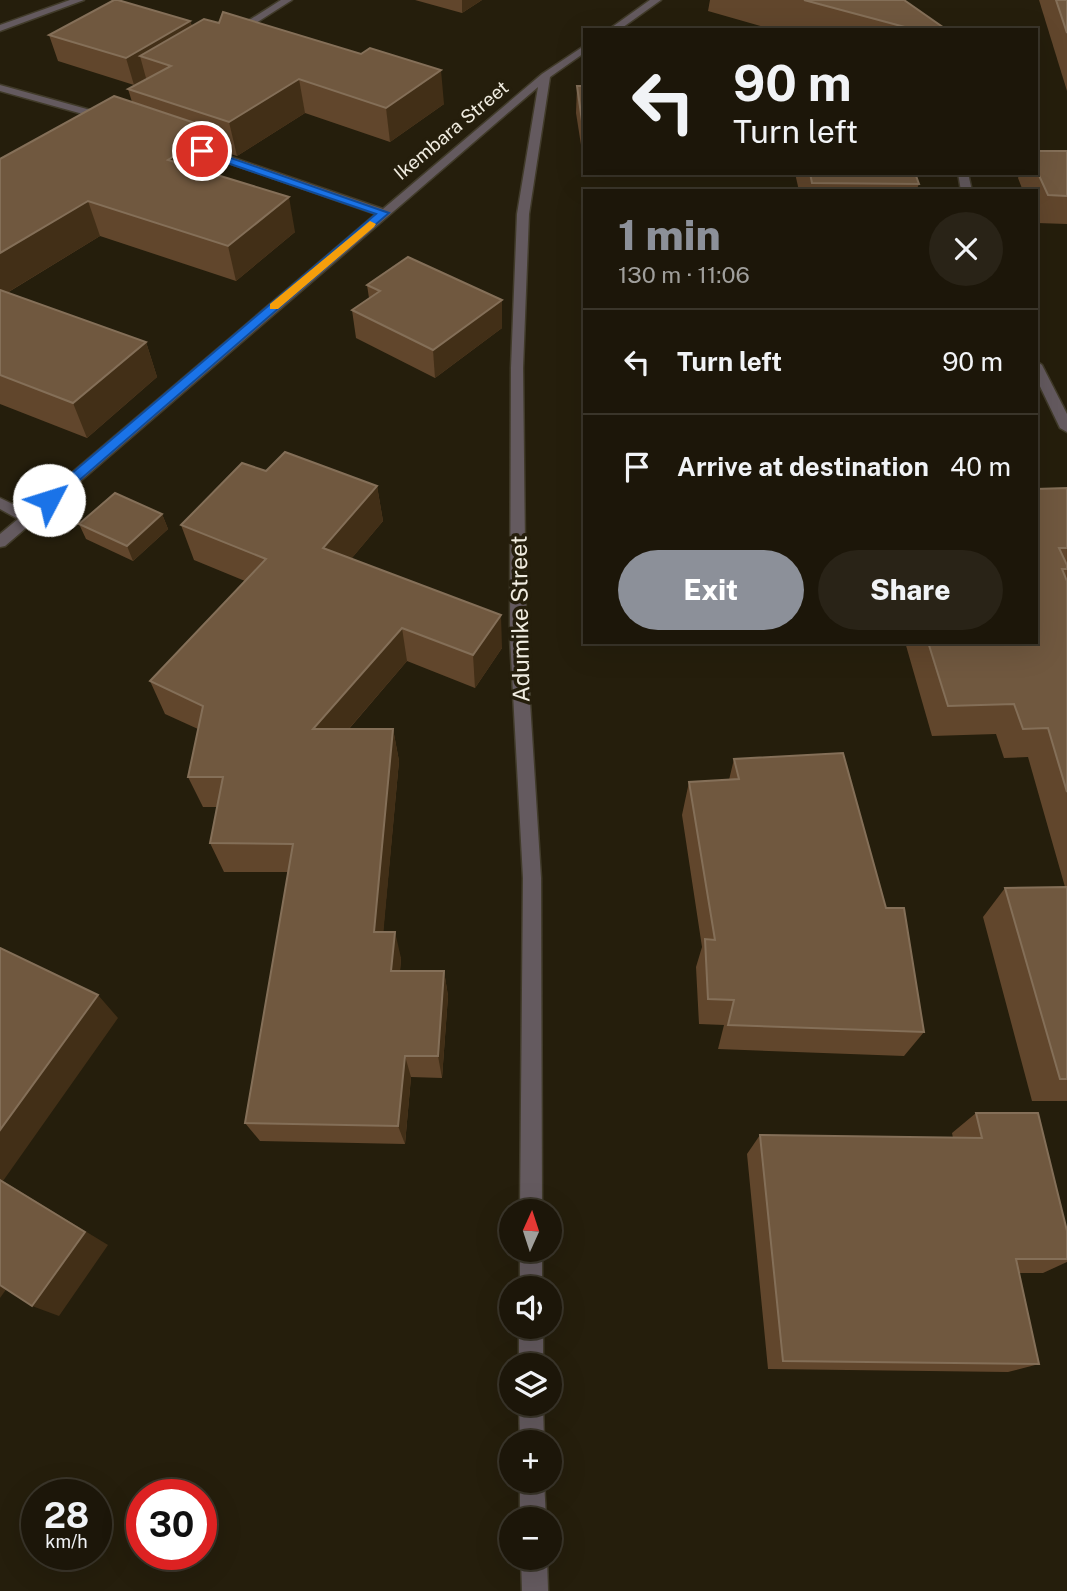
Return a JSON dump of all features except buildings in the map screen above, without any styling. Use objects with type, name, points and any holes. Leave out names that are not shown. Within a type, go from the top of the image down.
[{"type":"street","points":[[0,28],[79,0]]},
{"type":"street","points":[[228,36],[287,0]]},
{"type":"street","points":[[616,28],[656,0]]},
{"type":"street","points":[[545,76],[583,50]]},
{"type":"street","name":"Ikembara Street","points":[[0,542],[545,76]]},
{"type":"street","name":"Adumike Street","points":[[531,1199],[532,878],[518,639],[517,368],[523,214],[545,76]]},
{"type":"street","points":[[0,88],[124,124]]},
{"type":"street","points":[[87,121],[109,108]]},
{"type":"street","points":[[189,146],[384,213]]},
{"type":"street","points":[[1038,369],[1067,428]]},
{"type":"street","points":[[0,503],[28,518]]},
{"type":"street","points":[[534,1570],[535,1591]]},
{"type":"slow traffic","points":[[274,307],[370,224]]},
{"type":"route","points":[[49,500],[384,213],[202,151]]}]
